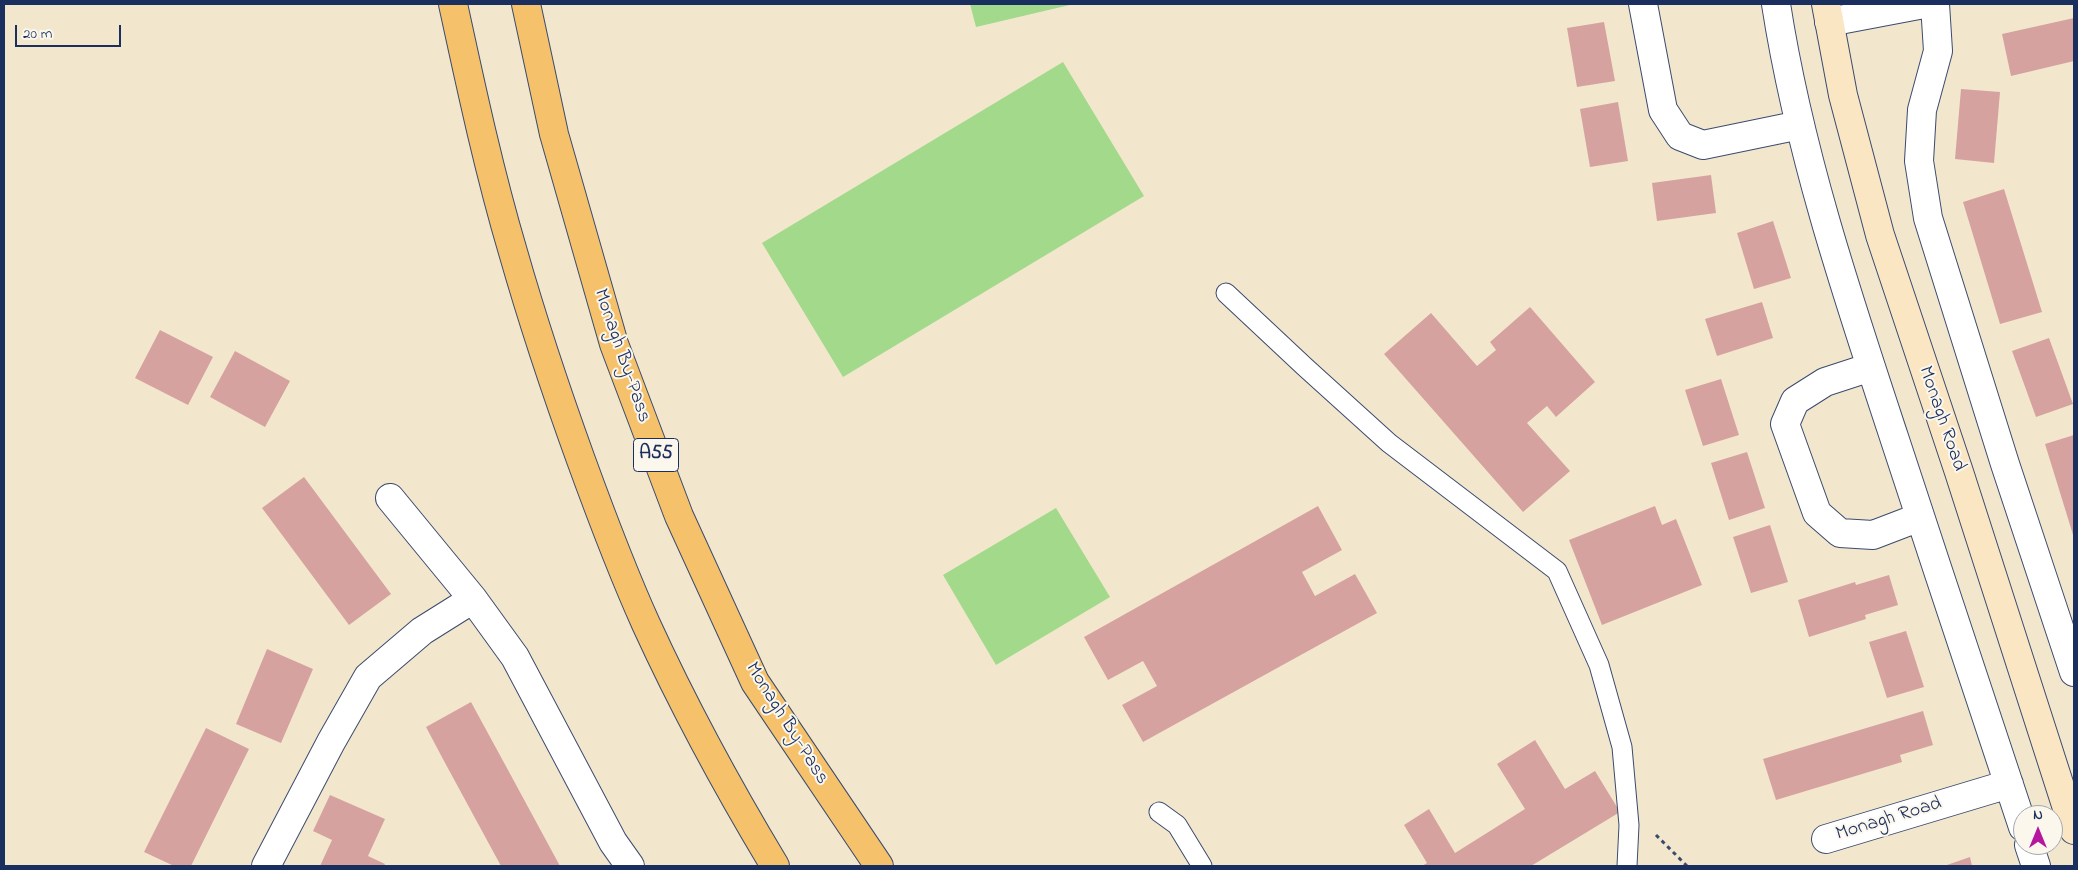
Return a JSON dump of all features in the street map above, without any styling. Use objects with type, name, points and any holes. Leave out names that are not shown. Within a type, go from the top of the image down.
[{"type":"highway","points":[[453,4],[479,122],[512,251],[551,377],[600,511],[646,624],[681,696],[746,817],[775,866]]},
{"type":"highway","name":"Monagh By-Pass","points":[[526,4],[554,134],[614,344],[679,516],[756,682],[879,866]]},
{"type":"street","points":[[1643,4],[1663,110],[1680,136],[1703,145],[1800,125]]},
{"type":"street","points":[[1776,4],[1786,65],[1810,169],[1871,367],[2016,805]]},
{"type":"street","points":[[1827,13],[1924,4]]},
{"type":"street","points":[[1935,4],[1938,51],[1922,110],[1919,161],[1928,218],[2005,464],[2074,672]]},
{"type":"street","name":"Monagh Road","points":[[1827,13],[1843,95],[1880,235],[1959,472],[2074,830]]},
{"type":"street","points":[[1871,367],[1825,382],[1795,401],[1785,424],[1817,513],[1840,533],[1872,535],[1920,517]]},
{"type":"street","points":[[390,498],[473,599],[515,657],[613,842],[630,866]]},
{"type":"street","points":[[266,866],[331,742],[368,678],[422,631],[473,599]]},
{"type":"street","name":"Monagh Road","points":[[1826,839],[2009,784]]},
{"type":"lane","points":[[1226,293],[1389,443],[1557,571],[1599,665],[1622,747],[1628,835],[1628,866]]},
{"type":"lane","points":[[1159,812],[1177,825],[1202,866]]},
{"type":"path","points":[[1628,835],[1653,831],[1687,866]]},
{"type":"green space","points":[[970,4],[1074,4],[976,27]]},
{"type":"green space","points":[[1063,62],[1144,196],[843,377],[762,243]]},
{"type":"green space","points":[[1056,508],[1110,597],[996,665],[943,575]]},
{"type":"building","points":[[2074,18],[2074,61],[2011,76],[2002,34]]},
{"type":"building","points":[[1604,22],[1615,81],[1577,87],[1567,28]]},
{"type":"building","points":[[1961,89],[2000,92],[1994,163],[1955,159]]},
{"type":"building","points":[[1618,102],[1628,161],[1590,167],[1580,109]]},
{"type":"building","points":[[1711,175],[1716,213],[1657,221],[1652,183]]},
{"type":"building","points":[[2004,189],[2042,312],[2000,324],[1963,202]]},
{"type":"building","points":[[1773,221],[1791,278],[1754,289],[1737,233]]},
{"type":"building","points":[[1762,302],[1773,338],[1717,356],[1705,319]]},
{"type":"building","points":[[1530,307],[1595,382],[1556,417],[1547,406],[1527,423],[1570,471],[1523,512],[1384,354],[1431,313],[1477,366],[1496,350],[1490,342]]},
{"type":"building","points":[[160,330],[213,357],[188,405],[135,378]]},
{"type":"building","points":[[2049,338],[2073,404],[2036,417],[2012,351]]},
{"type":"building","points":[[235,351],[290,381],[265,427],[210,397]]},
{"type":"building","points":[[1721,379],[1739,435],[1703,446],[1685,390]]},
{"type":"building","points":[[2074,435],[2074,538],[2045,444]]},
{"type":"building","points":[[1747,452],[1765,508],[1729,520],[1711,463]]},
{"type":"building","points":[[304,477],[391,594],[349,625],[262,508]]},
{"type":"building","points":[[1318,506],[1342,550],[1302,572],[1315,596],[1355,574],[1377,613],[1143,742],[1122,705],[1157,686],[1143,661],[1108,680],[1084,637]]},
{"type":"building","points":[[1655,506],[1662,525],[1676,519],[1702,585],[1602,625],[1569,540]]},
{"type":"building","points":[[1770,525],[1788,582],[1751,593],[1733,537]]},
{"type":"building","points":[[1889,575],[1898,605],[1865,615],[1866,619],[1809,637],[1798,600],[1855,582],[1856,585]]},
{"type":"building","points":[[1906,631],[1924,687],[1887,698],[1869,642]]},
{"type":"building","points":[[267,649],[313,669],[281,743],[236,724]]},
{"type":"building","points":[[471,702],[560,866],[501,866],[444,761],[426,727]]},
{"type":"building","points":[[1923,711],[1933,745],[1900,755],[1902,762],[1776,800],[1763,759]]},
{"type":"building","points":[[206,728],[249,749],[191,866],[174,866],[144,852]]},
{"type":"building","points":[[1535,740],[1565,789],[1595,771],[1620,812],[1531,866],[1422,866],[1427,863],[1404,825],[1429,809],[1455,853],[1525,809],[1497,764]]},
{"type":"building","points":[[330,795],[385,819],[368,856],[385,864],[384,866],[320,866],[332,840],[313,831]]},
{"type":"building","points":[[1970,857],[1972,866],[1944,866]]}]
